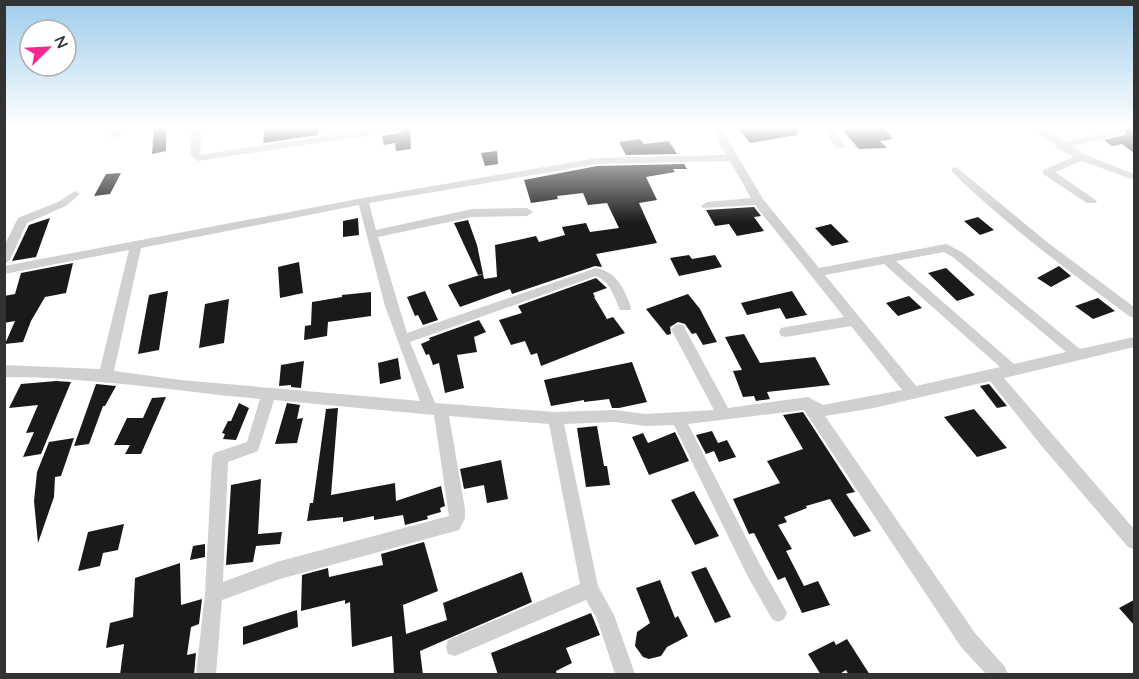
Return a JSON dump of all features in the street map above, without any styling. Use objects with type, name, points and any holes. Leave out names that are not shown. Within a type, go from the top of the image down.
[{"type":"street","points":[[4,270],[363,201],[597,161],[657,160]]},
{"type":"street","points":[[734,160],[758,201],[818,272],[913,393]]},
{"type":"street","points":[[1075,160],[1047,171],[1091,201]]},
{"type":"street","points":[[1089,160],[1134,177]]},
{"type":"street","points":[[956,170],[997,210],[1032,239],[1134,313]]},
{"type":"street","points":[[4,260],[22,221],[62,204],[75,194]]},
{"type":"street","points":[[214,594],[280,570],[453,524],[456,518],[457,509],[435,408],[420,385],[404,339],[371,235],[363,201]]},
{"type":"street","points":[[707,206],[758,201]]},
{"type":"street","points":[[371,235],[472,213],[527,212]]},
{"type":"street","points":[[106,375],[136,244]]},
{"type":"street","points":[[818,272],[941,248],[949,250],[1078,355]]},
{"type":"street","points":[[886,259],[1013,370]]},
{"type":"street","points":[[404,339],[596,272],[603,273],[611,279],[626,307]]},
{"type":"street","points":[[786,332],[856,321]]},
{"type":"street","points":[[678,329],[724,415]]},
{"type":"street","points":[[4,371],[67,371],[181,386],[555,418],[615,416],[645,420],[724,415],[808,403],[821,411],[1132,345]]},
{"type":"street","points":[[993,375],[1045,439],[1134,540]]},
{"type":"street","points":[[206,675],[214,594],[220,458],[224,454],[253,446],[268,393]]},
{"type":"street","points":[[808,403],[968,640],[998,675]]},
{"type":"street","points":[[555,418],[590,589],[605,615],[625,675]]},
{"type":"street","points":[[678,419],[777,613]]},
{"type":"street","points":[[455,647],[590,589]]},
{"type":"building","points":[[483,160],[498,160],[498,164],[485,166]]},
{"type":"building","points":[[684,164],[687,169],[673,169],[675,172],[646,177],[657,200],[639,203],[657,243],[596,254],[602,267],[595,266],[512,294],[510,289],[460,307],[448,285],[483,274],[484,279],[497,277],[495,245],[536,236],[539,242],[565,235],[562,227],[586,223],[590,232],[619,228],[607,203],[588,205],[583,193],[557,196],[558,199],[531,203],[524,180],[597,166]]},
{"type":"building","points":[[121,173],[110,194],[94,196],[106,174]]},
{"type":"building","points":[[754,207],[761,216],[754,217],[764,231],[737,236],[729,224],[715,226],[706,210]]},
{"type":"building","points":[[978,217],[994,230],[980,235],[964,221]]},
{"type":"building","points":[[50,218],[36,257],[12,261],[29,225]]},
{"type":"building","points":[[358,218],[359,235],[343,237],[343,221]]},
{"type":"building","points":[[468,220],[477,245],[483,274],[478,275],[454,223]]},
{"type":"building","points":[[831,224],[849,242],[832,246],[815,228]]},
{"type":"building","points":[[689,255],[692,259],[715,255],[722,267],[679,276],[670,258]]},
{"type":"building","points":[[299,262],[303,293],[280,298],[278,267]]},
{"type":"building","points":[[73,263],[66,293],[45,297],[31,321],[23,342],[5,344],[15,321],[4,323],[4,296],[15,294],[21,273]]},
{"type":"building","points":[[1059,266],[1071,276],[1051,287],[1037,278]]},
{"type":"building","points":[[946,268],[975,295],[957,301],[928,273]]},
{"type":"building","points":[[596,278],[607,288],[593,293],[594,297],[607,319],[613,317],[625,333],[541,366],[537,353],[531,355],[525,341],[511,345],[499,320],[522,313],[518,306]]},
{"type":"building","points":[[168,291],[159,350],[138,354],[149,295]]},
{"type":"building","points":[[425,291],[438,320],[423,325],[418,315],[415,316],[407,297]]},
{"type":"building","points":[[792,291],[807,315],[786,319],[780,308],[747,315],[741,303]]},
{"type":"building","points":[[371,292],[371,316],[328,322],[327,336],[304,340],[305,326],[311,325],[312,302],[342,297],[342,295]]},
{"type":"building","points":[[688,294],[700,309],[717,342],[703,345],[696,333],[692,334],[685,324],[678,322],[670,327],[671,334],[667,335],[646,309]]},
{"type":"building","points":[[909,296],[922,308],[898,316],[886,303]]},
{"type":"building","points":[[1098,298],[1115,311],[1093,319],[1075,306]]},
{"type":"building","points":[[229,299],[224,343],[199,348],[205,304]]},
{"type":"building","points":[[479,320],[486,332],[474,337],[477,352],[457,355],[464,388],[445,393],[439,363],[433,365],[429,354],[426,355],[421,344],[430,340],[429,338]]},
{"type":"building","points":[[744,334],[760,363],[815,357],[830,385],[767,392],[770,399],[756,401],[754,396],[743,397],[733,371],[742,370],[725,337]]},
{"type":"building","points":[[398,358],[401,379],[380,384],[378,363]]},
{"type":"building","points":[[304,361],[301,388],[291,387],[291,385],[279,386],[281,365]]},
{"type":"building","points":[[632,362],[647,402],[619,408],[612,408],[609,399],[584,402],[584,400],[551,406],[544,380]]},
{"type":"building","points":[[71,382],[41,454],[23,457],[34,432],[26,433],[38,405],[9,408],[21,384]]},
{"type":"building","points":[[96,384],[116,386],[103,406],[89,444],[74,446]]},
{"type":"building","points":[[989,384],[1007,406],[997,408],[980,386]]},
{"type":"building","points":[[166,397],[141,454],[125,454],[130,445],[114,445],[127,418],[143,418],[152,398]]},
{"type":"building","points":[[239,403],[249,408],[236,440],[223,439],[225,434],[222,433],[228,421],[231,421]]},
{"type":"building","points":[[287,403],[300,405],[297,419],[303,418],[297,443],[275,444]]},
{"type":"building","points":[[338,408],[331,495],[395,483],[396,501],[441,486],[445,506],[440,508],[441,512],[427,516],[428,519],[405,525],[403,515],[374,520],[374,516],[343,522],[343,517],[307,521],[310,503],[313,503],[326,409]]},
{"type":"building","points":[[974,409],[1007,448],[977,457],[944,417]]},
{"type":"building","points":[[803,412],[855,492],[846,494],[871,531],[854,537],[830,499],[806,506],[807,508],[784,517],[787,522],[778,525],[792,549],[786,551],[804,586],[818,581],[830,605],[802,613],[785,577],[778,580],[754,533],[749,534],[733,499],[780,483],[767,461],[803,449],[783,415]]},
{"type":"building","points":[[597,426],[610,485],[586,487],[577,428]]},
{"type":"building","points":[[712,431],[718,443],[727,440],[736,457],[719,462],[714,451],[706,454],[696,435]]},
{"type":"building","points":[[675,432],[689,461],[649,475],[632,437],[643,433],[648,443]]},
{"type":"building","points":[[74,438],[61,476],[55,477],[54,497],[38,543],[34,501],[37,472],[49,442]]},
{"type":"building","points":[[501,460],[508,499],[487,503],[484,485],[464,489],[460,469]]},
{"type":"building","points":[[261,479],[258,534],[282,532],[280,544],[256,546],[253,562],[226,565],[231,485]]},
{"type":"building","points":[[694,491],[719,536],[695,545],[671,500]]},
{"type":"building","points":[[124,524],[118,550],[103,553],[100,566],[78,571],[88,532]]},
{"type":"building","points":[[424,542],[438,591],[403,605],[406,634],[447,620],[443,603],[522,572],[532,602],[420,651],[423,675],[394,675],[392,636],[352,647],[350,602],[345,604],[345,600],[301,611],[302,575],[328,568],[329,577],[383,565],[381,554]]},
{"type":"building","points":[[205,544],[205,557],[190,560],[193,546]]},
{"type":"building","points":[[180,563],[181,605],[202,599],[199,624],[191,627],[187,655],[196,653],[194,675],[120,675],[124,644],[106,648],[110,623],[133,617],[135,578]]},
{"type":"building","points":[[706,567],[731,617],[715,623],[691,572]]},
{"type":"building","points":[[660,580],[675,618],[678,616],[688,636],[667,647],[661,656],[649,659],[643,657],[635,646],[637,632],[650,623],[636,588]]},
{"type":"building","points":[[1134,600],[1134,625],[1119,608]]},
{"type":"building","points":[[297,610],[298,627],[243,645],[243,627]]},
{"type":"building","points":[[591,613],[600,635],[566,648],[572,663],[556,671],[557,675],[498,675],[491,653]]},
{"type":"building","points":[[847,639],[870,675],[849,675],[846,670],[838,675],[821,675],[808,654],[834,641],[836,645]]}]
